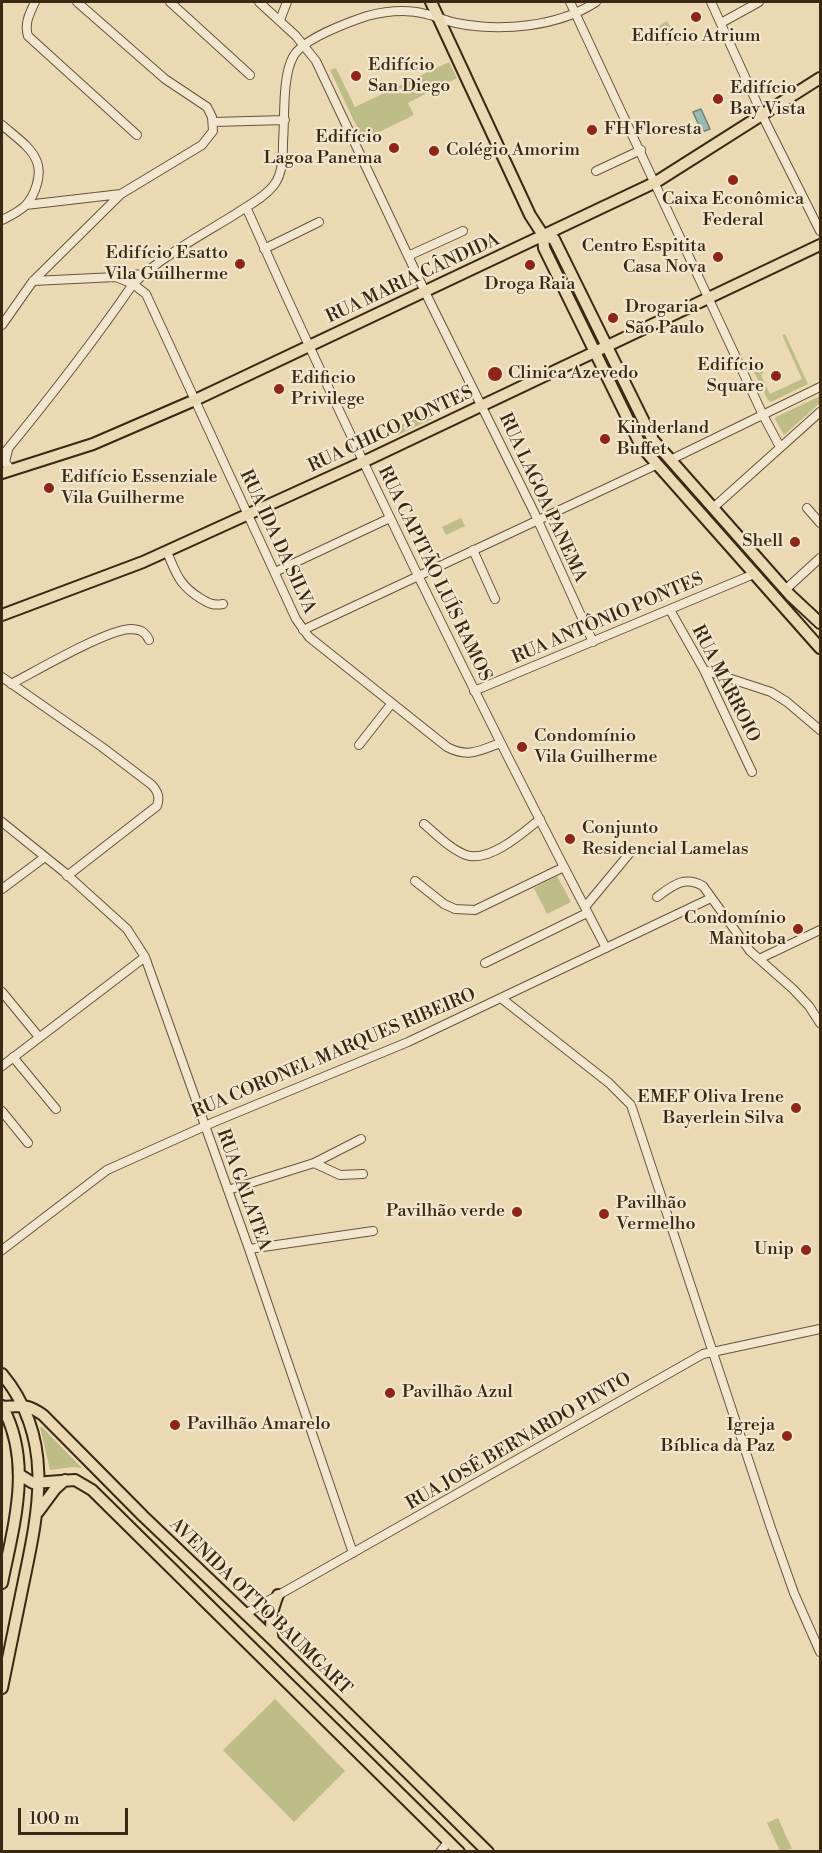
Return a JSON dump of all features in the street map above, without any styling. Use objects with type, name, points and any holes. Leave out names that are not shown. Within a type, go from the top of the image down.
[{"type":"main road","points":[[431,2],[530,215],[543,235],[544,248],[641,446],[820,648]]},
{"type":"main road","name":"RUA MARIA CÂNDIDA","points":[[6,472],[93,444],[195,400],[656,182],[820,78]]},
{"type":"main road","points":[[543,235],[554,239],[653,440],[785,590],[820,623]]},
{"type":"main road","name":"RUA CHICO PONTES","points":[[2,615],[167,552],[363,462],[820,245]]},
{"type":"main road","points":[[2,1374],[23,1404],[34,1435],[38,1453],[39,1483],[37,1514],[2,1688]]},
{"type":"main road","points":[[2,1582],[18,1502],[20,1475],[12,1430],[2,1407],[23,1404]]},
{"type":"main road","name":"AVENIDA OTTO BAUMGART","points":[[23,1404],[43,1415],[142,1516],[273,1640],[488,1851]]},
{"type":"main road","points":[[20,1475],[27,1481],[39,1483],[66,1479]]},
{"type":"main road","points":[[37,1514],[66,1479]]},
{"type":"main road","name":"AVENIDA OTTO BAUMGART","points":[[66,1479],[75,1480],[92,1490],[459,1851]]},
{"type":"main road","points":[[18,1502],[29,1497],[39,1502]]},
{"type":"main road","points":[[273,1640],[272,1610],[278,1595]]},
{"type":"main road","points":[[211,1606],[229,1617],[245,1614]]},
{"type":"main road","points":[[300,1694],[303,1685],[313,1681]]},
{"type":"street","points":[[35,2],[27,19],[28,36],[138,135]]},
{"type":"street","points":[[2,325],[33,281],[121,195],[202,145],[209,138],[213,122],[207,107],[165,79],[77,2]]},
{"type":"street","points":[[170,2],[249,75]]},
{"type":"street","name":"RUA LAGOA PANEMA","points":[[259,2],[304,45],[316,61],[537,520],[593,642]]},
{"type":"street","points":[[279,20],[287,2]]},
{"type":"street","points":[[570,2],[780,447]]},
{"type":"street","points":[[2,456],[87,350],[133,284],[142,275],[264,195],[276,183],[282,161],[288,68],[294,53],[304,45],[355,21],[380,13],[418,12],[462,24],[504,26],[549,21],[576,14],[596,2]]},
{"type":"street","points":[[711,2],[762,114],[820,231]]},
{"type":"street","points":[[721,23],[759,2]]},
{"type":"street","points":[[213,122],[285,120]]},
{"type":"street","points":[[2,124],[37,161],[38,182],[26,205]]},
{"type":"street","points":[[596,171],[641,150]]},
{"type":"street","points":[[2,220],[26,205],[121,195]]},
{"type":"street","name":"RUA CAPITÃO LUÍS RAMOS","points":[[246,207],[363,462],[474,691],[606,948]]},
{"type":"street","points":[[264,249],[319,222]]},
{"type":"street","points":[[408,256],[463,231]]},
{"type":"street","points":[[33,281],[142,275]]},
{"type":"street","points":[[116,277],[133,284]]},
{"type":"street","name":"RUA IDA DA SILVA","points":[[133,284],[146,294],[303,630],[323,649],[447,747],[457,752],[474,753],[500,743]]},
{"type":"street","points":[[2,312],[14,306]]},
{"type":"street","points":[[670,460],[820,387]]},
{"type":"street","points":[[713,508],[820,412]]},
{"type":"street","points":[[6,472],[5,462],[9,447]]},
{"type":"street","points":[[303,630],[656,465]]},
{"type":"street","points":[[807,508],[820,524]]},
{"type":"street","points":[[275,572],[390,518]]},
{"type":"street","points":[[473,550],[495,599]]},
{"type":"street","points":[[167,552],[180,582],[188,591],[212,605],[223,604]]},
{"type":"street","points":[[785,590],[820,558]]},
{"type":"street","name":"RUA ANTÔNIO PONTES","points":[[474,691],[754,574]]},
{"type":"street","name":"RUA MARROIO","points":[[670,610],[704,670],[752,772]]},
{"type":"street","points":[[11,684],[120,631],[138,630],[146,634],[149,640]]},
{"type":"street","points":[[704,670],[771,692],[787,702],[820,730]]},
{"type":"street","points":[[2,677],[102,747],[152,785],[158,793],[157,806],[67,876]]},
{"type":"street","points":[[359,745],[392,703]]},
{"type":"street","points":[[424,824],[459,851],[474,856],[484,854],[514,840],[540,819]]},
{"type":"street","name":"RUA GALATEA","points":[[2,822],[45,856],[127,929],[145,957],[249,1249],[353,1553]]},
{"type":"street","points":[[485,963],[586,910],[629,854]]},
{"type":"street","points":[[2,889],[45,856]]},
{"type":"street","points":[[415,881],[444,904],[455,909],[475,910],[564,867]]},
{"type":"street","points":[[657,897],[676,883],[695,881],[703,886],[742,941],[759,960],[793,989],[809,1006],[820,1023]]},
{"type":"street","points":[[501,998],[711,898]]},
{"type":"street","points":[[759,960],[820,930]]},
{"type":"street","points":[[2,1066],[145,957]]},
{"type":"street","points":[[2,992],[39,1037]]},
{"type":"street","name":"RUA CORONEL MARQUES RIBEIRO","points":[[2,1250],[107,1170],[205,1126],[408,1042],[501,998],[609,1083],[631,1105],[712,1352],[795,1593],[820,1652]]},
{"type":"street","points":[[13,1057],[56,1108]]},
{"type":"street","points":[[2,1111],[28,1143]]},
{"type":"street","points":[[228,1190],[314,1163],[361,1139]]},
{"type":"street","points":[[314,1163],[340,1175],[363,1174]]},
{"type":"street","points":[[249,1249],[373,1231]]},
{"type":"street","name":"RUA JOSÉ BERNARDO PINTO","points":[[245,1614],[703,1354],[820,1329]]},
{"type":"street","points":[[440,1851],[449,1841]]},
{"type":"shaded area","points":[[667,21],[678,38],[667,45],[656,28]]},
{"type":"shaded area","points":[[449,62],[457,78],[408,103],[414,115],[363,140],[330,70],[336,68],[355,107]]},
{"type":"shaded area","points":[[785,334],[808,384],[771,402],[750,364],[757,360],[770,394],[802,379],[782,335]]},
{"type":"shaded area","points":[[820,396],[820,403],[784,435],[776,417]]},
{"type":"shaded area","points":[[428,412],[432,419],[398,435],[395,428]]},
{"type":"shaded area","points":[[461,518],[465,526],[446,535],[442,527]]},
{"type":"shaded area","points":[[557,876],[571,902],[547,914],[534,888]]},
{"type":"shaded area","points":[[40,1427],[42,1427],[82,1468],[50,1470]]},
{"type":"shaded area","points":[[275,1699],[345,1771],[294,1822],[223,1750]]},
{"type":"shaded area","points":[[778,1818],[792,1849],[780,1851],[767,1823]]},
{"type":"water","points":[[701,109],[710,129],[702,132],[693,112]]},
{"type":"place","name":"Edifício Atrium","points":[[696,17]]},
{"type":"place","name":"Edifício San Diego","points":[[356,76]]},
{"type":"place","name":"Edifício Bay Vista","points":[[718,99]]},
{"type":"place","name":"FH Floresta","points":[[592,130]]},
{"type":"place","name":"Edifício Lagoa Panema","points":[[394,148]]},
{"type":"place","name":"Colégio Amorim","points":[[434,151]]},
{"type":"place","name":"Caixa Econômica Federal","points":[[733,180]]},
{"type":"place","name":"Centro Espitita Casa Nova","points":[[718,257]]},
{"type":"place","name":"Edifício Esatto Vila Guilherme","points":[[240,264]]},
{"type":"place","name":"Droga Raia","points":[[530,265]]},
{"type":"place","name":"Drogaria São Paulo","points":[[613,318]]},
{"type":"place","name":"Clinica Azevedo","points":[[495,374]]},
{"type":"place","name":"Edifício Square","points":[[776,376]]},
{"type":"place","name":"Edificio Privilege","points":[[279,389]]},
{"type":"place","name":"Kinderland Buffet","points":[[605,439]]},
{"type":"place","name":"Edifício Essenziale Vila Guilherme","points":[[49,488]]},
{"type":"place","name":"Shell","points":[[795,542]]},
{"type":"place","name":"Condomínio Vila Guilherme","points":[[522,747]]},
{"type":"place","name":"Conjunto Residencial Lamelas","points":[[570,839]]},
{"type":"place","name":"Condomínio Manitoba","points":[[798,929]]},
{"type":"place","name":"EMEF Oliva Irene Bayerlein Silva","points":[[796,1108]]},
{"type":"place","name":"Pavilhão verde","points":[[517,1212]]},
{"type":"place","name":"Pavilhão Vermelho","points":[[604,1214]]},
{"type":"place","name":"Unip","points":[[806,1250]]},
{"type":"place","name":"Pavilhão Azul","points":[[390,1393]]},
{"type":"place","name":"Pavilhão Amarelo","points":[[175,1425]]},
{"type":"place","name":"Igreja Bíblica da Paz","points":[[787,1436]]}]
